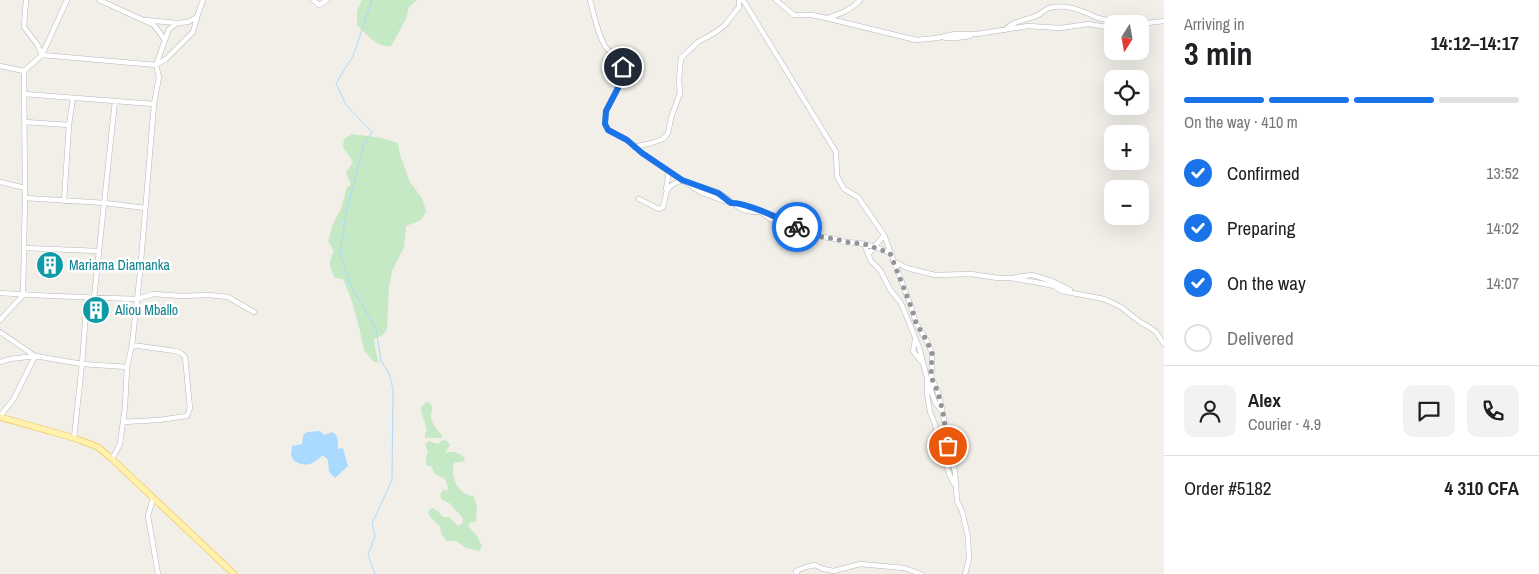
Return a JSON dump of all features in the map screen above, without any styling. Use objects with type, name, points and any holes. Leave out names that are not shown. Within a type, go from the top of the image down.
[{"type":"main road","points":[[0,416],[98,447],[234,574]]},
{"type":"street","points":[[26,0],[24,26],[37,44],[42,55]]},
{"type":"street","points":[[0,66],[24,70],[42,55],[67,0]]},
{"type":"street","points":[[99,0],[154,25],[165,40]]},
{"type":"street","points":[[42,55],[156,65],[166,59],[193,32],[203,0]]},
{"type":"street","points":[[313,0],[319,5],[327,0]]},
{"type":"street","points":[[590,0],[598,32],[606,47],[619,59],[623,67],[618,88],[606,111],[605,124],[608,130],[627,140],[634,147],[682,180],[718,193],[738,208],[748,212],[761,212],[781,219],[810,235],[864,244],[890,253]]},
{"type":"street","points":[[634,147],[663,139],[668,132],[680,93],[679,80],[682,58],[698,42],[725,25],[739,6],[741,0]]},
{"type":"street","points":[[741,0],[836,152],[837,176],[844,189],[858,197],[884,235],[916,323],[932,353],[931,391],[943,413],[948,446],[955,472],[957,500],[968,537],[970,574]]},
{"type":"street","points":[[776,0],[794,15],[812,15],[916,40],[955,34],[977,34],[1028,26],[1060,28],[1089,24],[1104,27]]},
{"type":"street","points":[[826,18],[844,13],[854,7],[860,0]]},
{"type":"street","points":[[1005,30],[1012,23],[1056,7],[1088,12],[1104,20]]},
{"type":"street","points":[[144,20],[151,19],[178,23],[188,22],[197,17]]},
{"type":"street","points":[[1149,23],[1164,21]]},
{"type":"street","points":[[112,459],[120,444],[127,367],[132,345],[140,274],[154,104],[159,77],[156,65],[169,29],[178,23]]},
{"type":"street","points":[[0,320],[22,295],[25,248],[24,70]]},
{"type":"street","points":[[24,94],[154,104]]},
{"type":"street","points":[[64,200],[69,125],[73,98]]},
{"type":"street","points":[[94,298],[115,101]]},
{"type":"street","points":[[25,122],[69,125]]},
{"type":"street","points":[[639,199],[659,209],[663,208],[669,171]]},
{"type":"street","points":[[666,192],[671,185],[682,180]]},
{"type":"street","points":[[0,182],[25,188]]},
{"type":"street","points":[[25,198],[105,203],[145,208]]},
{"type":"street","points":[[868,255],[884,235]]},
{"type":"street","points":[[864,244],[871,261],[880,270],[891,291],[901,303],[916,338],[913,351],[922,362],[927,378],[927,394],[936,435],[946,455],[948,470],[955,488]]},
{"type":"street","points":[[25,248],[98,251]]},
{"type":"street","points":[[893,260],[907,268],[935,275],[971,274],[998,278],[1032,275],[1052,281],[1063,288],[1086,294],[1125,311],[1164,336]]},
{"type":"street","points":[[0,292],[22,295],[94,298],[137,298],[153,294],[209,295],[228,297],[254,312]]},
{"type":"street","points":[[74,438],[87,297]]},
{"type":"street","points":[[0,332],[35,356]]},
{"type":"street","points":[[1156,332],[1164,344]]},
{"type":"street","points":[[123,422],[186,416],[190,408],[185,357],[175,351],[132,345]]},
{"type":"street","points":[[0,416],[13,400],[35,356]]},
{"type":"street","points":[[0,362],[35,356],[82,364],[127,367]]},
{"type":"street","points":[[153,498],[148,516],[158,574]]},
{"type":"street","points":[[965,574],[969,559]]},
{"type":"street","points":[[797,574],[796,571],[814,565],[834,571],[860,564],[904,568],[920,574]]},
{"type":"green space","points":[[362,0],[417,0],[409,7],[406,19],[391,46],[386,46],[372,40],[357,25],[357,11]]},
{"type":"green space","points":[[352,134],[382,138],[398,143],[400,155],[410,182],[422,198],[426,211],[421,220],[406,226],[404,247],[392,271],[389,287],[387,329],[383,335],[374,339],[379,362],[374,362],[364,350],[352,301],[343,279],[335,278],[330,264],[334,251],[328,241],[333,224],[341,209],[347,187],[351,185],[346,173],[353,162],[343,147],[344,139]]},
{"type":"green space","points":[[427,402],[431,404],[431,417],[442,438],[425,438],[427,430],[421,411],[422,406]]},
{"type":"green space","points":[[446,440],[450,445],[445,453],[460,454],[465,458],[464,461],[454,463],[453,474],[456,484],[460,489],[468,495],[474,496],[477,508],[476,521],[468,526],[477,536],[482,546],[479,551],[466,548],[456,541],[446,541],[441,533],[440,526],[430,517],[428,511],[432,508],[443,517],[449,517],[458,526],[463,523],[463,518],[449,503],[441,499],[440,494],[444,489],[447,491],[448,488],[445,479],[435,474],[431,466],[427,466],[426,457],[428,452],[425,444],[429,441],[438,444]]},
{"type":"water","points":[[320,431],[324,435],[333,432],[337,438],[338,449],[343,448],[348,466],[335,478],[329,472],[328,460],[323,455],[313,463],[306,465],[294,461],[291,455],[292,446],[302,444],[303,435],[307,432]]},
{"type":"waterway","points":[[372,0],[353,56],[336,83],[346,105],[372,132],[364,144],[346,213],[340,254],[351,286],[376,329],[381,361],[389,373],[393,389],[392,480],[372,524],[375,536],[368,555],[375,574]]},
{"type":"way so far","points":[[797,227],[810,235],[864,244],[890,253],[916,323],[932,353],[931,377],[938,392],[948,446]]},
{"type":"place","name":"Mariama Diamanka","points":[[50,265]]},
{"type":"place","name":"Aliou Mballo","points":[[96,310]]},
{"type":"route","points":[[623,67],[618,88],[606,111],[605,124],[608,130],[627,140],[642,153],[682,180],[712,190],[722,195],[731,203],[736,202],[748,206],[797,227]]}]
